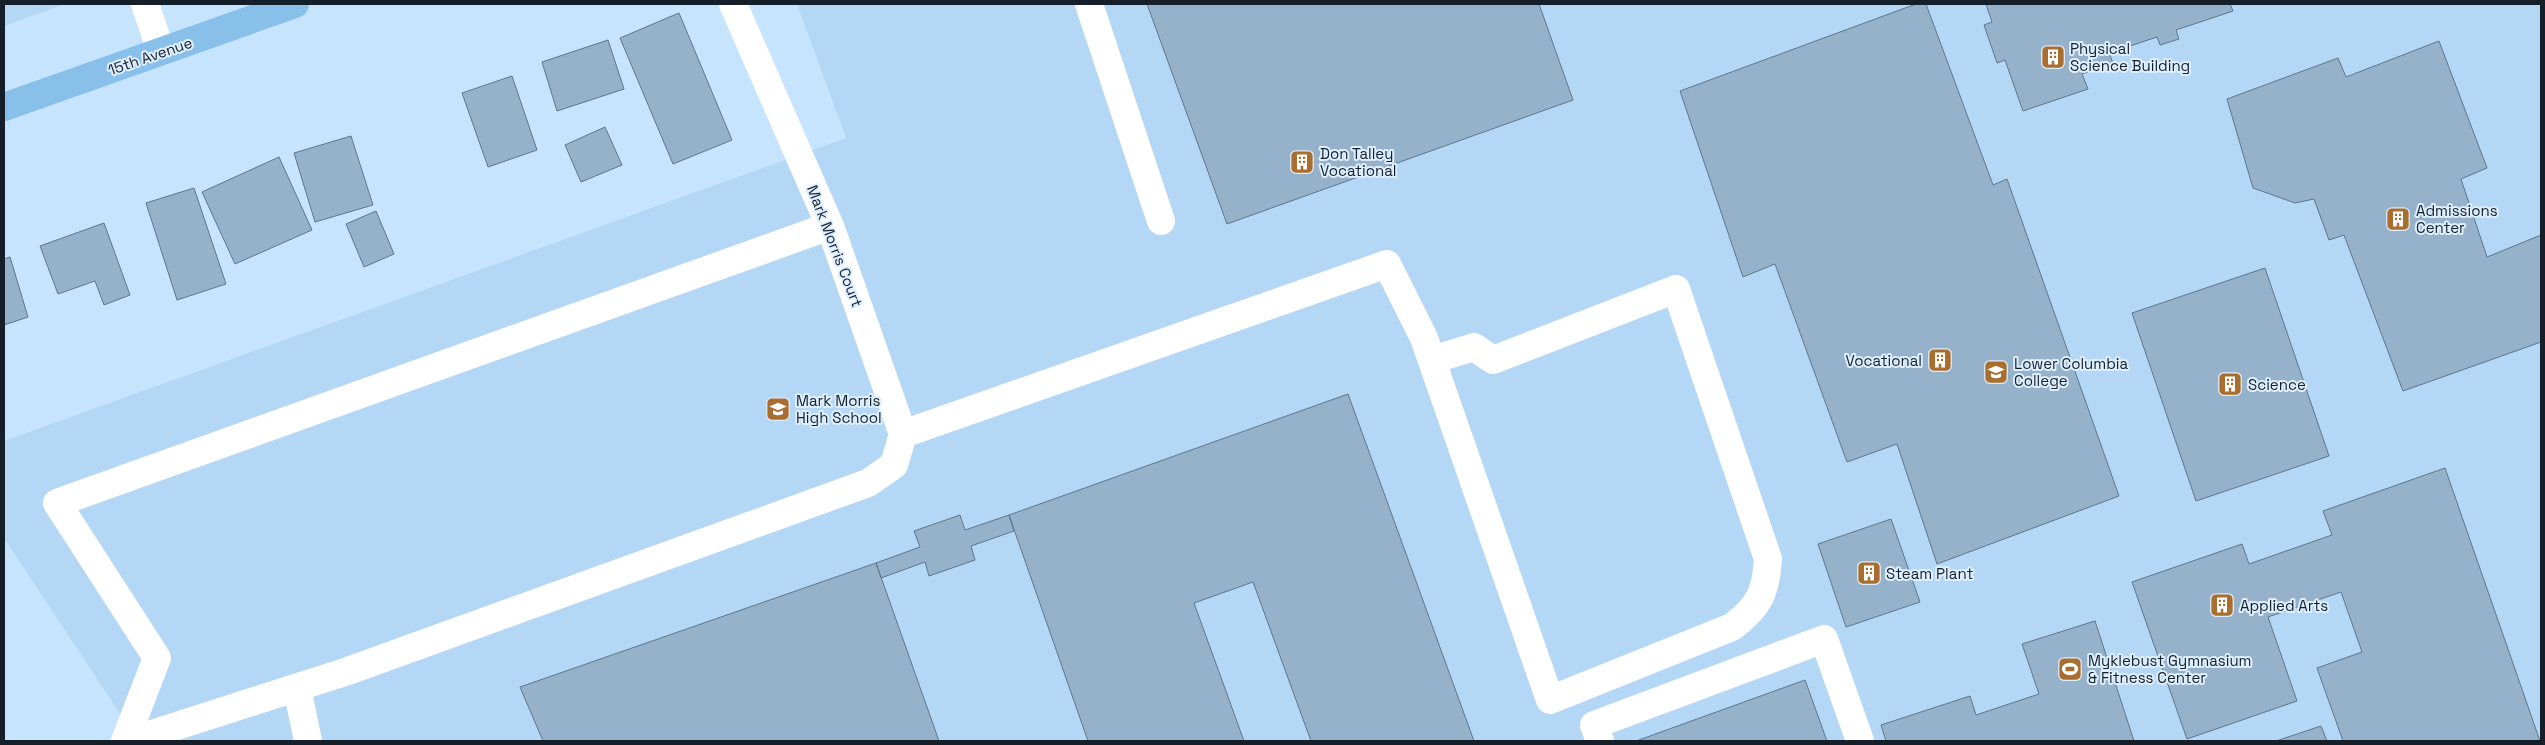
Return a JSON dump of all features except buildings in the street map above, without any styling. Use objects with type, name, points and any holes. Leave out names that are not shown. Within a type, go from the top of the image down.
[{"type":"main road","name":"15th Avenue","points":[[4,107],[295,4]]},
{"type":"lane","points":[[145,4],[161,52]]},
{"type":"lane","name":"Mark Morris Court","points":[[733,4],[830,226],[903,434]]},
{"type":"lane","points":[[1089,4],[1161,221]]},
{"type":"lane","points":[[125,741],[157,658],[57,503],[830,226]]},
{"type":"lane","points":[[130,741],[348,672],[868,482],[894,465],[903,434],[1388,264],[1424,338],[1550,700],[1732,627],[1749,615],[1760,599],[1767,579],[1768,559],[1676,289],[1493,360],[1474,347],[1432,360]]},
{"type":"lane","points":[[1600,741],[1594,725],[1824,639],[1860,741]]},
{"type":"lane","points":[[297,688],[308,741]]},
{"type":"shaded area","points":[[4,4],[65,4],[4,26]]},
{"type":"shaded area","points":[[797,4],[2541,4],[2541,741],[138,741],[4,538],[4,441],[846,138]]},
{"type":"place","name":"Physical Science Building","points":[[2053,57]]},
{"type":"place","name":"Don Talley Vocational","points":[[1302,162]]},
{"type":"place","name":"Admissions Center","points":[[2398,219]]},
{"type":"place","name":"Vocational","points":[[1940,360]]},
{"type":"place","name":"Lower Columbia College","points":[[1996,372]]},
{"type":"place","name":"Science","points":[[2230,384]]},
{"type":"place","name":"Mark Morris High School","points":[[778,409]]},
{"type":"place","name":"Steam Plant","points":[[1869,573]]},
{"type":"place","name":"Applied Arts","points":[[2222,605]]},
{"type":"place","name":"Myklebust Gymnasium & Fitness Center","points":[[2070,669]]}]
